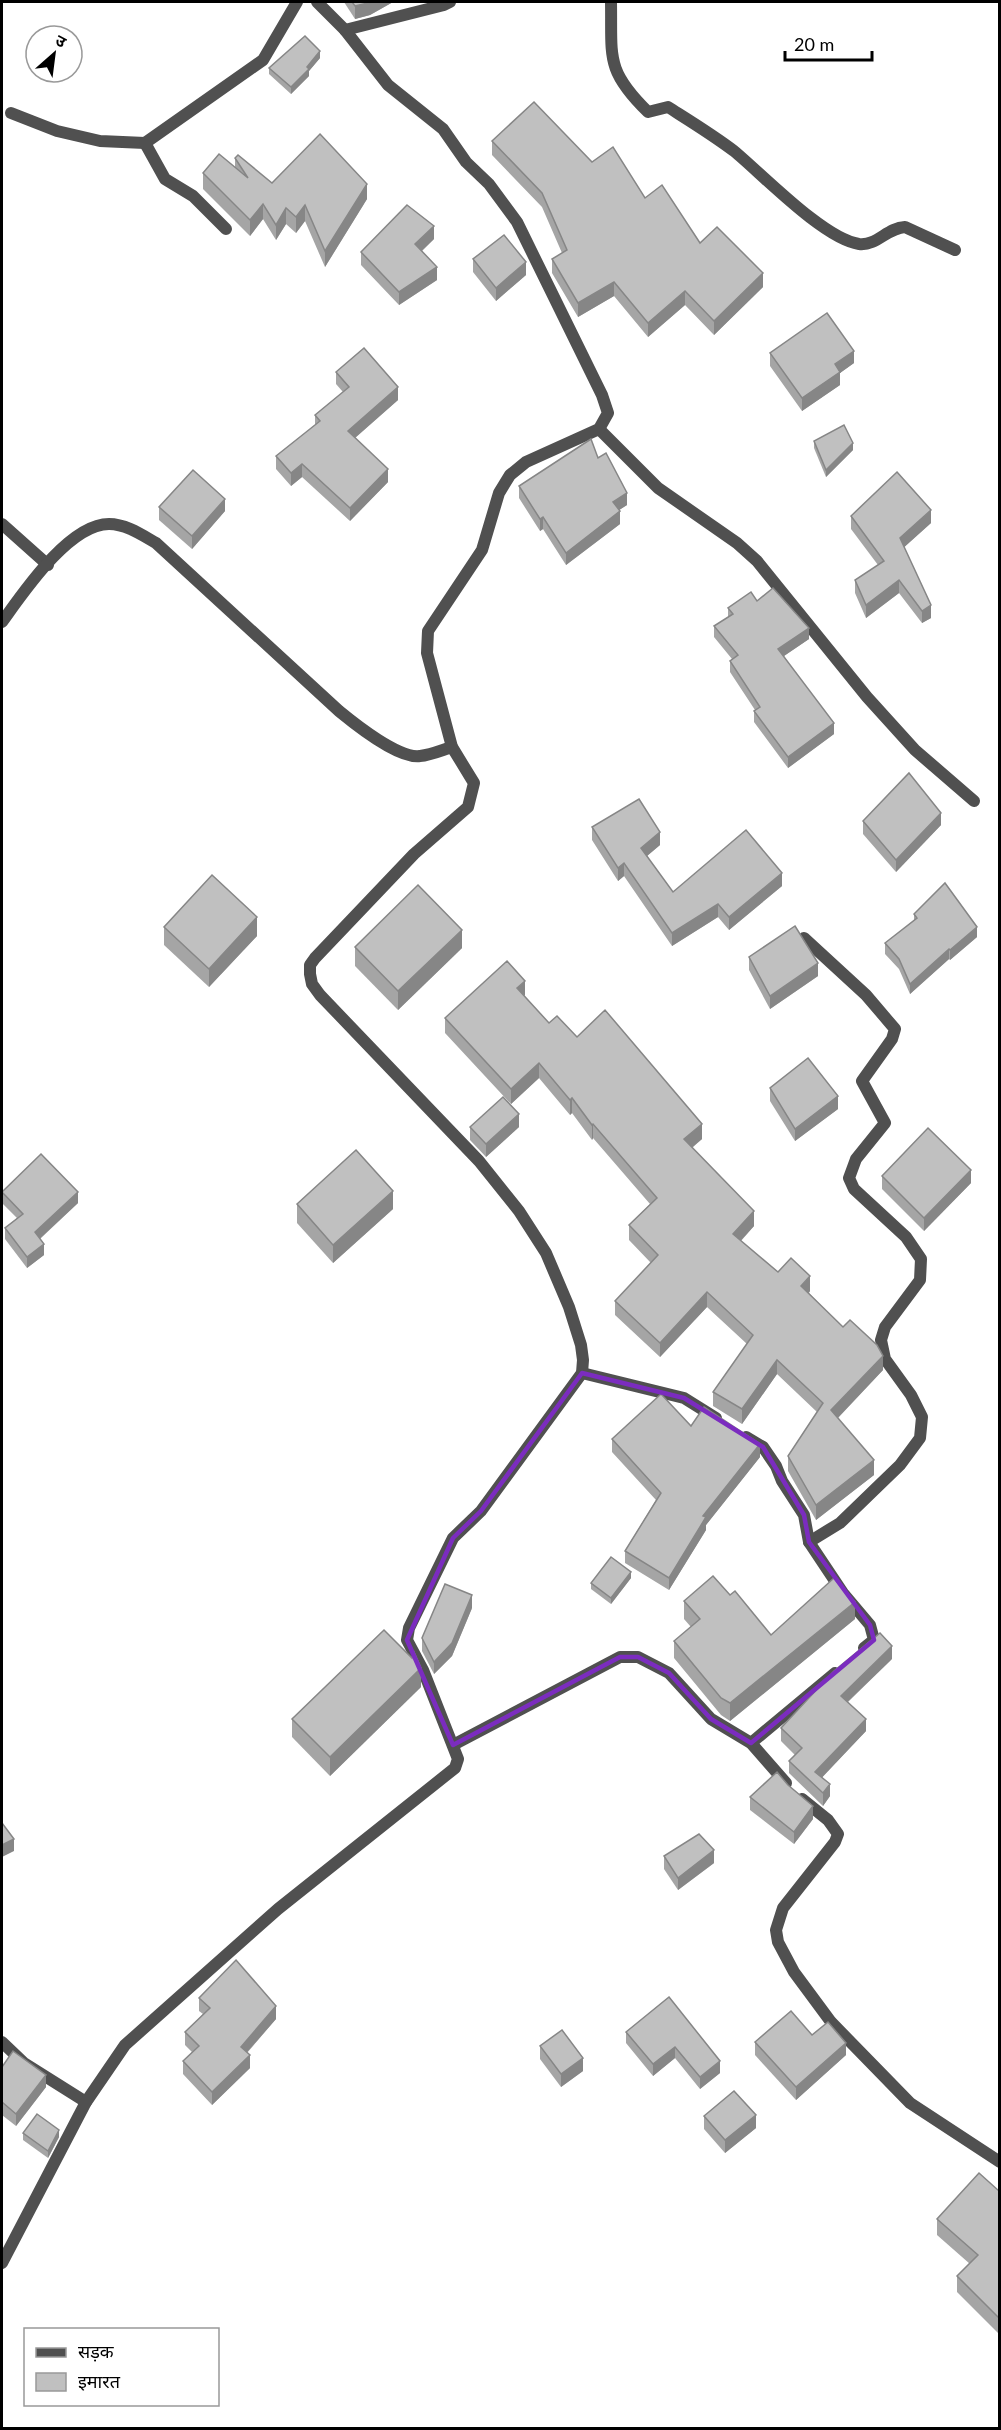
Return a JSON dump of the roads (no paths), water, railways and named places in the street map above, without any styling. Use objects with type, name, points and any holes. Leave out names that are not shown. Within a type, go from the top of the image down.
[{"type":"street","points":[[11,113],[57,131],[100,141],[145,143],[263,60],[297,2]]},
{"type":"street","points":[[2,2263],[86,2102],[125,2045],[278,1909],[455,1768],[458,1759],[453,1745],[423,1670],[407,1641],[409,1628],[453,1538],[481,1510],[582,1373],[581,1345],[569,1307],[546,1253],[519,1212],[479,1161],[320,994],[312,984],[310,965],[414,854],[468,807],[474,783],[452,747],[427,653],[428,631],[482,550],[499,493],[510,475],[526,462],[599,429],[608,413],[606,404],[517,222],[489,183],[466,162],[443,129],[388,85],[345,30],[317,2]]},
{"type":"street","points":[[345,30],[450,2]]},
{"type":"street","points":[[611,2],[610,44],[615,70],[648,112],[668,107],[732,149],[812,219],[849,242],[869,244],[898,228],[905,227],[955,250]]},
{"type":"street","points":[[145,143],[165,179],[193,196],[226,229]]},
{"type":"street","points":[[599,429],[658,488],[737,543],[757,561],[867,697],[915,750],[974,801]]},
{"type":"street","points":[[2,524],[48,565]]},
{"type":"street","points":[[2,622],[48,565],[75,538],[96,527],[109,524],[127,528],[156,543],[368,735],[390,747],[418,757],[452,747]]},
{"type":"street","points":[[804,938],[866,995],[895,1029],[892,1039],[862,1081],[885,1123],[856,1159],[849,1178],[854,1189],[906,1237],[921,1258],[920,1280],[885,1327],[881,1340],[885,1359],[911,1395],[922,1417],[920,1438],[900,1465],[840,1523],[808,1542]]},
{"type":"street","points":[[582,1373],[684,1398],[763,1447],[777,1466],[782,1481],[804,1515],[808,1542],[843,1593],[870,1625],[874,1640],[751,1743]]},
{"type":"street","points":[[453,1745],[620,1657],[638,1657],[669,1673],[711,1719],[751,1743],[793,1791],[828,1820],[838,1834],[835,1842],[783,1908],[778,1920],[778,1942],[794,1972],[831,2022],[910,2103],[999,2162]]},
{"type":"street","points":[[2,2042],[24,2063],[86,2102]]}]
